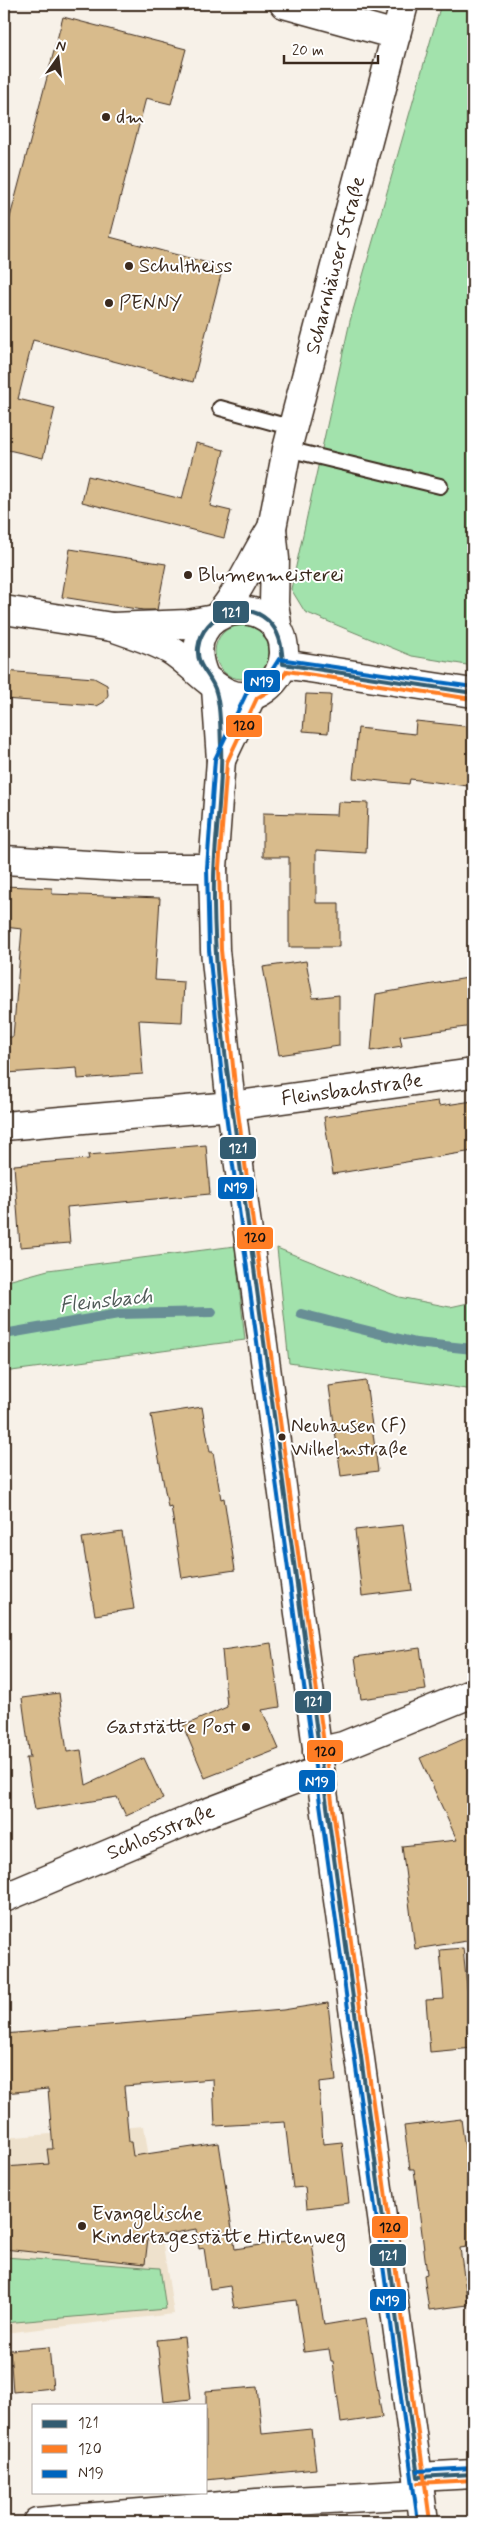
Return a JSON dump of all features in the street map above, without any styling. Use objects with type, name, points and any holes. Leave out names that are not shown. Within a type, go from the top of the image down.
[{"type":"street","points":[[284,4],[396,35]]},
{"type":"street","name":"Scharnhäuser Straße","points":[[278,631],[274,603],[275,559],[272,528],[290,439],[404,4]]},
{"type":"street","name":"Scharnhäuser Straße","points":[[216,618],[233,599],[255,555],[272,528]]},
{"type":"street","points":[[4,610],[112,627],[188,624],[216,618],[236,610],[251,610],[267,618],[278,631],[284,647],[283,664],[276,679],[263,690],[247,696],[230,695],[210,683],[195,667],[170,650],[112,627]]},
{"type":"street","points":[[216,618],[201,634],[198,648],[199,664],[210,683],[222,760],[214,868],[215,950],[232,1106],[318,1761],[424,2522]]},
{"type":"street","points":[[283,664],[473,693]]},
{"type":"street","points":[[222,760],[253,693]]},
{"type":"street","points":[[4,860],[139,868],[214,868]]},
{"type":"street","name":"Fleinsbachstraße","points":[[4,1126],[232,1106],[473,1073]]},
{"type":"street","name":"Schlossstraße","points":[[4,1898],[201,1815],[318,1761],[343,1746],[473,1693]]},
{"type":"street","points":[[37,2522],[257,2503],[419,2485],[473,2474]]},
{"type":"lane","points":[[220,408],[290,439],[440,486]]},
{"type":"shaded area","name":"Evangelische Kindertagesstätte Hirtenweg","points":[[144,2126],[174,2314],[4,2333],[4,2138]]},
{"type":"green space","points":[[441,4],[473,4],[473,666],[412,656],[305,612],[291,589],[350,321]]},
{"type":"green space","points":[[242,625],[252,627],[261,633],[267,642],[269,652],[267,662],[261,671],[252,677],[242,679],[232,677],[223,671],[217,662],[215,652],[217,642],[223,633],[232,627]]},
{"type":"green space","points":[[235,1246],[245,1340],[4,1372],[4,1282],[48,1270]]},
{"type":"green space","points":[[277,1248],[399,1297],[450,1307],[473,1302],[473,1390],[289,1363]]},
{"type":"green space","points":[[4,2257],[160,2268],[166,2309],[4,2323]]},
{"type":"building","points":[[63,17],[186,49],[171,104],[146,98],[110,237],[223,267],[193,382],[33,340],[18,399],[55,408],[43,458],[4,449],[4,240]]},
{"type":"building","points":[[196,443],[224,450],[210,506],[231,511],[224,538],[82,502],[88,476],[182,499]]},
{"type":"building","points":[[70,549],[166,564],[157,610],[143,610],[62,597]]},
{"type":"building","points":[[4,671],[94,678],[107,685],[108,695],[104,702],[97,706],[4,699]]},
{"type":"building","points":[[306,694],[331,695],[328,733],[303,731]]},
{"type":"building","points":[[416,721],[473,727],[473,768],[470,768],[468,786],[410,779],[409,784],[353,778],[358,728],[415,734]]},
{"type":"building","points":[[338,802],[368,803],[366,853],[316,850],[316,903],[339,903],[339,947],[289,947],[289,857],[263,857],[263,813],[337,815]]},
{"type":"building","points":[[4,886],[52,888],[52,894],[160,898],[155,980],[184,982],[182,1022],[139,1020],[143,1074],[78,1079],[77,1068],[7,1073],[5,1037],[13,1037],[22,929],[4,927]]},
{"type":"building","points":[[306,961],[313,998],[339,995],[339,1046],[279,1055],[263,967]]},
{"type":"building","points":[[473,977],[473,1026],[400,1036],[402,1046],[371,1051],[376,994]]},
{"type":"building","points":[[438,1101],[439,1106],[473,1101],[473,1151],[333,1174],[324,1117]]},
{"type":"building","points":[[206,1145],[210,1194],[67,1207],[70,1243],[20,1247],[14,1165],[89,1159],[88,1155]]},
{"type":"building","points":[[366,1381],[378,1471],[341,1476],[329,1386]]},
{"type":"building","points":[[202,1407],[210,1452],[213,1452],[221,1499],[224,1498],[235,1570],[182,1578],[171,1506],[168,1507],[151,1415]]},
{"type":"building","points":[[403,1525],[412,1590],[362,1596],[355,1530]]},
{"type":"building","points":[[122,1532],[134,1609],[95,1615],[82,1538]]},
{"type":"building","points":[[271,1643],[280,1707],[262,1710],[279,1749],[205,1778],[183,1726],[227,1707],[222,1650]]},
{"type":"building","points":[[420,1648],[426,1690],[361,1699],[355,1657]]},
{"type":"building","points":[[59,1693],[67,1752],[81,1750],[86,1785],[144,1758],[163,1799],[126,1816],[117,1797],[35,1810],[26,1758],[30,1758],[22,1698]]},
{"type":"building","points":[[473,1735],[473,1940],[415,1949],[402,1846],[457,1840],[420,1758]]},
{"type":"building","points":[[463,1948],[468,1996],[473,1995],[473,2048],[430,2052],[426,2000],[444,1999],[440,1950]]},
{"type":"building","points":[[328,2003],[336,2081],[319,2083],[323,2144],[342,2142],[349,2203],[307,2208],[305,2187],[293,2188],[285,2122],[215,2126],[213,2079],[124,2086],[129,2142],[131,2142],[133,2156],[219,2143],[235,2249],[311,2237],[324,2325],[366,2318],[382,2417],[341,2423],[333,2361],[331,2361],[329,2349],[304,2352],[296,2300],[234,2308],[230,2286],[210,2289],[204,2248],[199,2249],[196,2229],[148,2238],[145,2264],[4,2249],[4,2167],[49,2164],[47,2149],[53,2149],[48,2089],[4,2093],[4,2034],[283,2010]]},
{"type":"building","points":[[461,2119],[473,2208],[473,2246],[460,2248],[468,2305],[429,2310],[424,2275],[427,2274],[414,2169],[410,2169],[404,2126]]},
{"type":"building","points":[[184,2337],[191,2399],[164,2402],[157,2340]]},
{"type":"building","points":[[49,2347],[53,2388],[13,2392],[10,2350]]},
{"type":"building","points":[[257,2387],[262,2434],[311,2429],[316,2469],[208,2480],[208,2404],[206,2404],[206,2391]]},
{"type":"waterway","name":"Fleinsbach","points":[[4,1334],[118,1314],[212,1312]]},
{"type":"waterway","name":"Fleinsbach","points":[[301,1314],[416,1343],[473,1349]]},
{"type":"transit line","name":"121","points":[[473,693],[283,664],[280,643],[275,629],[262,616],[251,611],[228,612],[217,618],[201,636],[198,648],[199,661],[216,692],[220,718],[221,777],[215,860],[214,925],[224,1045],[418,2477],[473,2474]]},
{"type":"transit line","name":"N19","points":[[418,2522],[225,1107],[209,950],[207,868],[215,759],[248,690],[267,678],[279,659],[473,687]]},
{"type":"transit line","name":"120","points":[[430,2521],[237,1105],[221,950],[219,868],[227,762],[257,698],[276,687],[287,671],[472,699]]},
{"type":"transit line","name":"N19","points":[[418,2471],[473,2468]]},
{"type":"transit line","name":"120","points":[[418,2483],[473,2480]]},
{"type":"place","name":"dm","points":[[106,117]]},
{"type":"place","name":"Schultheiss","points":[[129,266]]},
{"type":"place","name":"PENNY","points":[[109,303]]},
{"type":"place","name":"Blumenmeisterei","points":[[188,575]]},
{"type":"place","name":"Neuhausen (F) Wilhelmstraße","points":[[282,1437]]},
{"type":"place","name":"Gaststätte Post","points":[[246,1727]]},
{"type":"place","name":"Evangelische Kindertagesstätte Hirtenweg","points":[[82,2226]]}]
